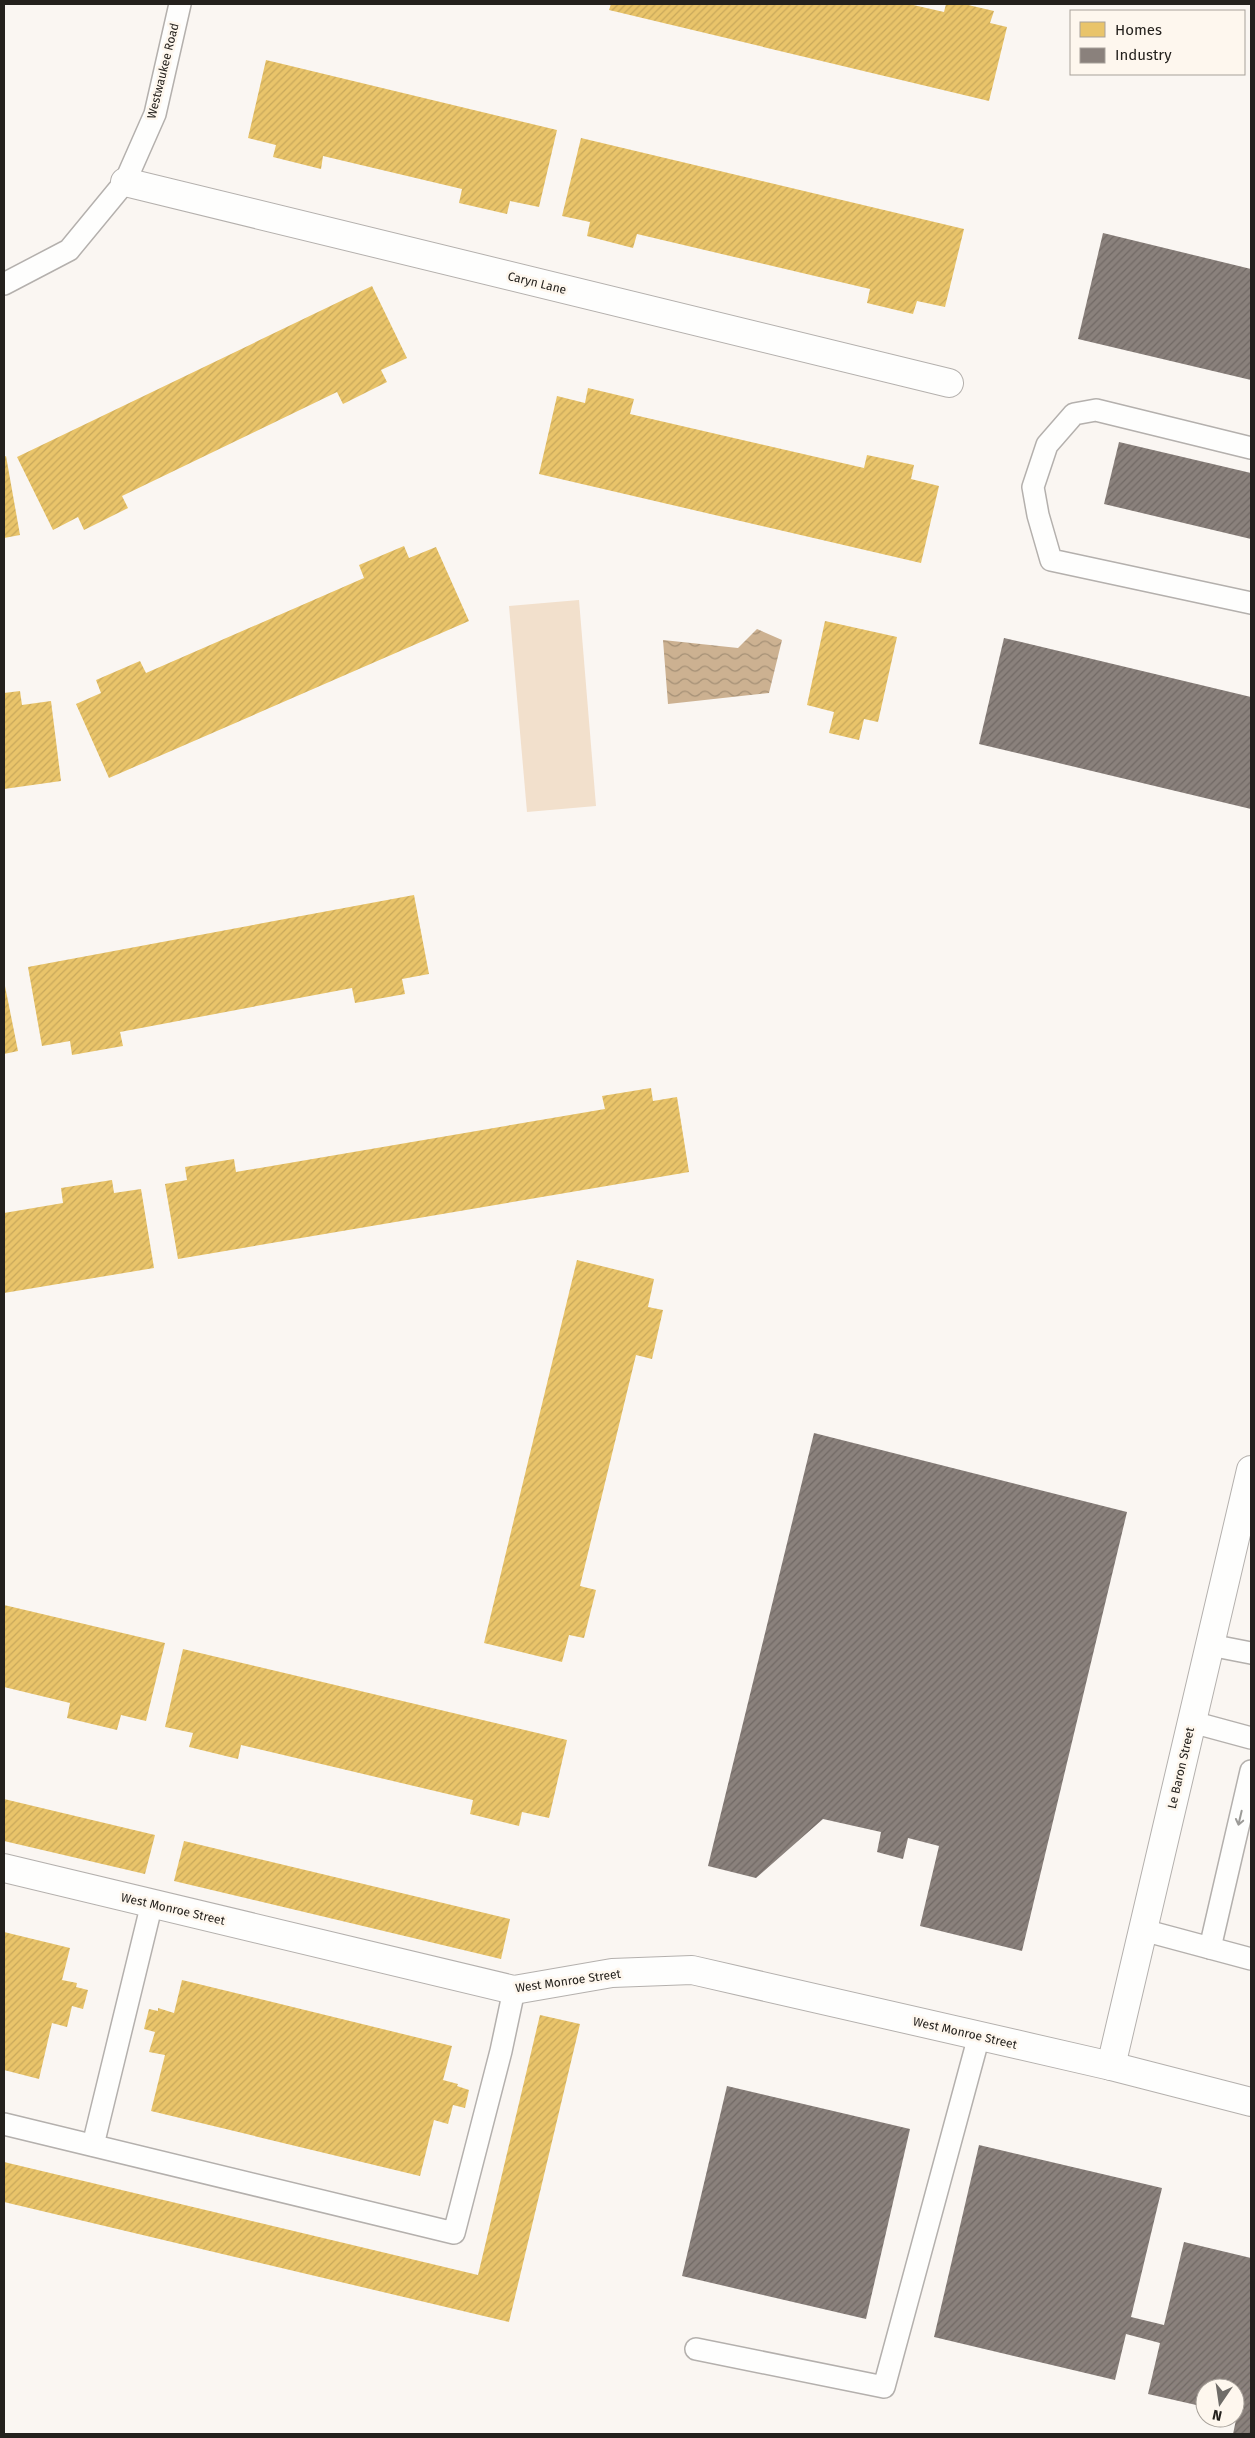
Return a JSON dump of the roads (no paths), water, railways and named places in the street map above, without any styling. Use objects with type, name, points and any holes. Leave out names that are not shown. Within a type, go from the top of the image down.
[{"type":"street","name":"Caryn Lane","points":[[125,182],[949,383]]},
{"type":"street","name":"Le Baron Street","points":[[1111,2066],[1251,1470]]},
{"type":"street","name":"West Monroe Street","points":[[4,1868],[514,1990],[612,1973],[692,1970],[1111,2066],[1251,2102]]},
{"type":"lane","name":"Westwaukee Road","points":[[4,284],[69,250],[125,182],[155,114],[180,4]]},
{"type":"lane","points":[[1251,448],[1096,410],[1074,414],[1047,445],[1033,487],[1038,515],[1051,560],[1251,602]]},
{"type":"lane","points":[[1210,1645],[1251,1653]]},
{"type":"lane","points":[[1192,1722],[1251,1738]]},
{"type":"lane","points":[[1210,1948],[1251,1771]]},
{"type":"lane","points":[[93,2146],[152,1903]]},
{"type":"lane","points":[[1143,1930],[1251,1959]]},
{"type":"lane","points":[[4,2124],[454,2233],[501,2051],[514,1990]]},
{"type":"lane","points":[[696,2349],[884,2387],[979,2036]]},
{"type":"water","points":[[757,629],[782,640],[769,693],[668,704],[663,640],[738,648]]}]
